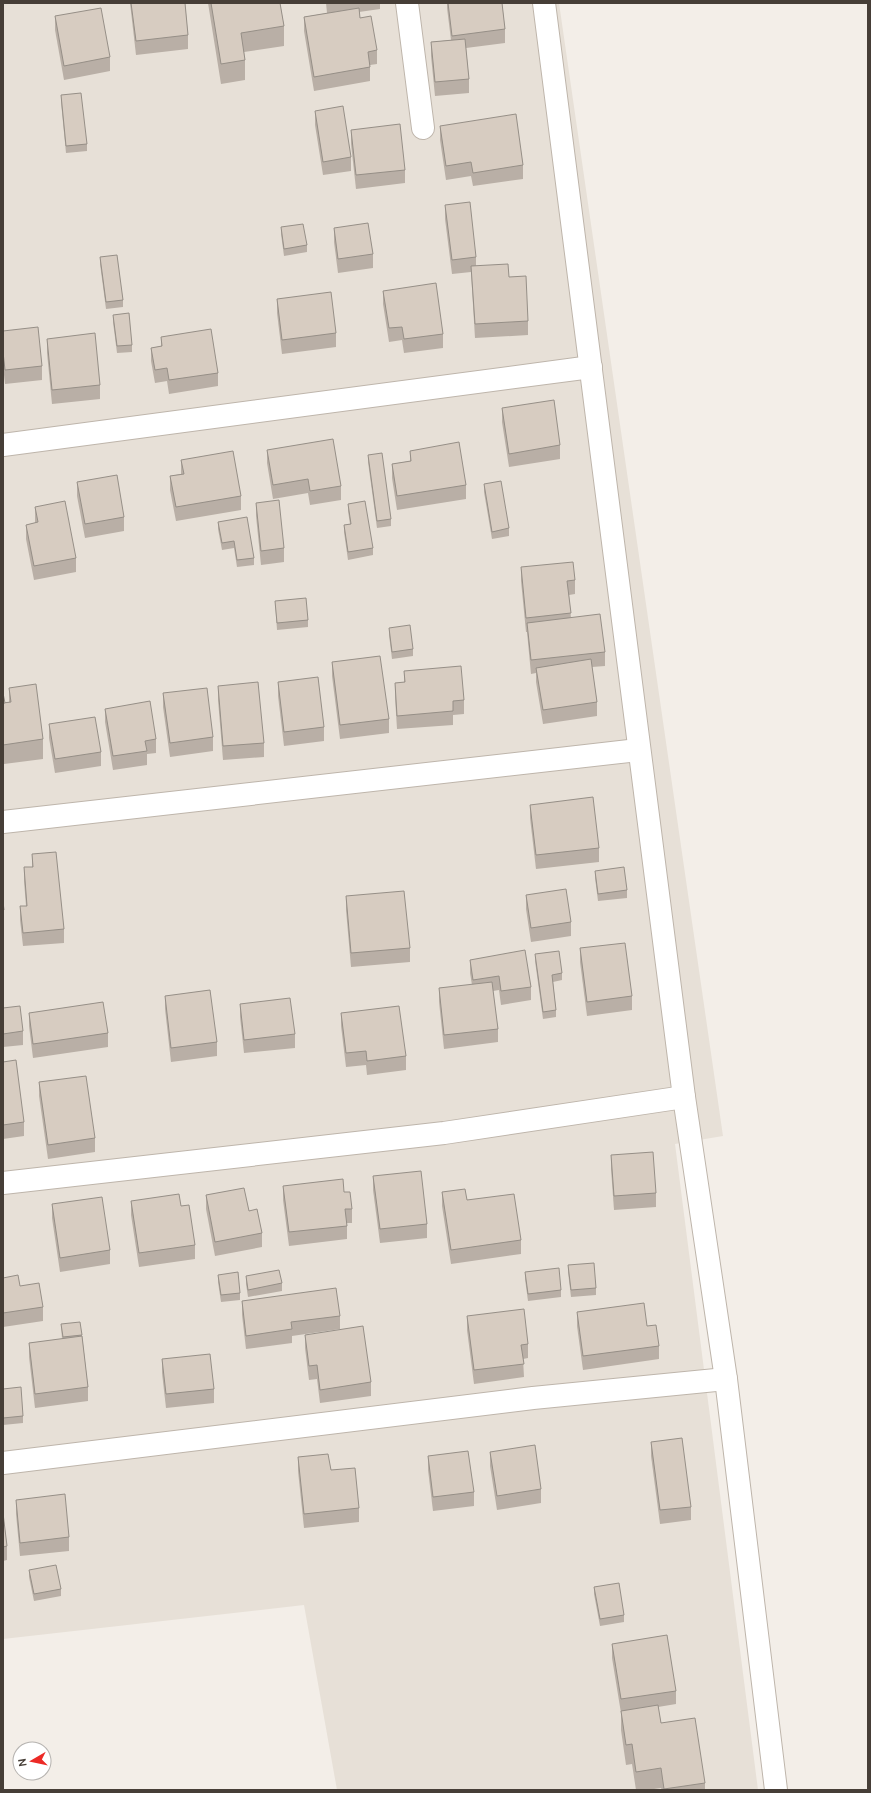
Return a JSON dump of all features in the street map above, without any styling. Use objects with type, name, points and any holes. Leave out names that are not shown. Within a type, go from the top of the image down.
[{"type":"street","points":[[406,3],[423,128]]},
{"type":"street","points":[[544,3],[638,750],[684,1097],[726,1379],[776,1790]]},
{"type":"street","points":[[3,445],[591,367]]},
{"type":"street","points":[[3,822],[638,750]]},
{"type":"street","points":[[3,1183],[444,1133],[684,1097]]},
{"type":"street","points":[[3,1463],[525,1399],[726,1379]]},
{"type":"shaded area","points":[[3,3],[559,3],[723,1136],[675,1144],[758,1790],[337,1790],[304,1605],[3,1639]]},
{"type":"building","points":[[131,3],[185,3],[188,35],[136,41]]},
{"type":"building","points":[[211,3],[280,3],[284,26],[241,33],[245,60],[221,64]]},
{"type":"building","points":[[448,3],[502,3],[505,29],[452,36]]},
{"type":"building","points":[[101,8],[110,57],[64,66],[55,16]]},
{"type":"building","points":[[359,8],[360,18],[371,16],[377,50],[368,52],[370,67],[314,77],[304,17]]},
{"type":"building","points":[[465,39],[469,79],[435,82],[431,42]]},
{"type":"building","points":[[81,93],[87,144],[66,146],[61,95]]},
{"type":"building","points":[[343,106],[351,157],[323,162],[315,111]]},
{"type":"building","points":[[516,114],[523,165],[473,173],[471,162],[446,166],[440,126]]},
{"type":"building","points":[[400,124],[405,170],[356,175],[351,130]]},
{"type":"building","points":[[470,202],[476,257],[452,260],[445,205]]},
{"type":"building","points":[[368,223],[373,254],[338,259],[334,228]]},
{"type":"building","points":[[303,224],[307,245],[284,249],[281,227]]},
{"type":"building","points":[[117,255],[123,300],[106,302],[100,257]]},
{"type":"building","points":[[508,264],[509,277],[526,276],[528,321],[475,324],[471,266]]},
{"type":"building","points":[[436,283],[443,334],[404,339],[402,327],[389,328],[383,291]]},
{"type":"building","points":[[331,292],[336,333],[282,340],[277,299]]},
{"type":"building","points":[[129,313],[132,345],[117,346],[113,315]]},
{"type":"building","points":[[38,327],[42,366],[5,370],[3,331]]},
{"type":"building","points":[[211,329],[218,373],[169,380],[167,368],[155,370],[151,348],[162,346],[161,337]]},
{"type":"building","points":[[95,333],[100,385],[52,390],[47,339]]},
{"type":"building","points":[[554,400],[560,445],[509,454],[502,408]]},
{"type":"building","points":[[333,439],[341,486],[310,491],[308,479],[273,485],[267,450]]},
{"type":"building","points":[[459,442],[466,485],[397,496],[392,464],[411,461],[410,451]]},
{"type":"building","points":[[233,451],[241,496],[176,507],[170,476],[184,474],[181,460]]},
{"type":"building","points":[[382,453],[391,519],[377,521],[368,455]]},
{"type":"building","points":[[117,475],[124,517],[85,524],[77,482]]},
{"type":"building","points":[[501,481],[509,528],[492,532],[484,484]]},
{"type":"building","points":[[279,500],[284,548],[261,551],[256,503]]},
{"type":"building","points":[[65,501],[76,558],[34,566],[26,525],[38,522],[35,507]]},
{"type":"building","points":[[365,501],[373,548],[348,552],[344,525],[351,524],[348,504]]},
{"type":"building","points":[[247,517],[254,558],[237,560],[234,541],[222,543],[218,522]]},
{"type":"building","points":[[573,562],[575,580],[567,581],[571,613],[526,618],[521,567]]},
{"type":"building","points":[[306,598],[308,620],[277,623],[275,601]]},
{"type":"building","points":[[600,614],[605,652],[531,660],[527,623]]},
{"type":"building","points":[[410,625],[413,649],[392,652],[389,628]]},
{"type":"building","points":[[380,656],[389,719],[340,725],[332,662]]},
{"type":"building","points":[[591,659],[597,702],[543,710],[536,668]]},
{"type":"building","points":[[461,666],[464,700],[453,701],[453,711],[397,716],[395,683],[405,682],[404,671]]},
{"type":"building","points":[[318,677],[324,727],[284,732],[278,682]]},
{"type":"building","points":[[258,682],[264,743],[223,746],[218,686]]},
{"type":"building","points":[[36,684],[43,739],[3,745],[3,703],[11,702],[9,688]]},
{"type":"building","points":[[207,688],[213,737],[170,743],[163,693]]},
{"type":"building","points":[[150,701],[156,739],[145,741],[147,751],[113,756],[105,709]]},
{"type":"building","points":[[95,717],[101,752],[55,759],[49,724]]},
{"type":"building","points":[[593,797],[599,848],[536,855],[530,805]]},
{"type":"building","points":[[56,852],[64,929],[23,933],[20,906],[27,906],[24,867],[33,867],[32,854]]},
{"type":"building","points":[[624,867],[627,890],[598,894],[595,871]]},
{"type":"building","points":[[566,889],[571,922],[531,928],[526,895]]},
{"type":"building","points":[[404,891],[410,948],[351,953],[346,896]]},
{"type":"building","points":[[625,943],[632,996],[587,1002],[580,948]]},
{"type":"building","points":[[525,950],[531,987],[501,991],[499,976],[473,980],[470,960]]},
{"type":"building","points":[[559,951],[562,973],[552,975],[556,1010],[543,1012],[535,954]]},
{"type":"building","points":[[492,982],[498,1029],[444,1035],[439,988]]},
{"type":"building","points":[[210,990],[217,1042],[171,1048],[165,996]]},
{"type":"building","points":[[290,998],[295,1034],[244,1040],[240,1004]]},
{"type":"building","points":[[103,1002],[108,1033],[33,1044],[29,1013]]},
{"type":"building","points":[[20,1006],[23,1031],[3,1034],[3,1008]]},
{"type":"building","points":[[399,1006],[406,1056],[367,1061],[366,1051],[346,1053],[341,1013]]},
{"type":"building","points":[[16,1060],[24,1122],[3,1125],[3,1062]]},
{"type":"building","points":[[86,1076],[95,1138],[48,1145],[39,1082]]},
{"type":"building","points":[[653,1152],[656,1193],[614,1196],[611,1155]]},
{"type":"building","points":[[421,1171],[427,1224],[380,1229],[373,1176]]},
{"type":"building","points":[[343,1179],[344,1192],[350,1192],[352,1209],[345,1209],[347,1226],[289,1232],[283,1186]]},
{"type":"building","points":[[244,1188],[249,1211],[257,1209],[262,1233],[215,1242],[206,1195]]},
{"type":"building","points":[[465,1189],[467,1200],[514,1194],[521,1240],[451,1250],[442,1192]]},
{"type":"building","points":[[179,1194],[181,1206],[189,1205],[195,1245],[139,1253],[131,1201]]},
{"type":"building","points":[[102,1197],[110,1250],[60,1258],[52,1204]]},
{"type":"building","points":[[594,1263],[596,1288],[571,1290],[568,1265]]},
{"type":"building","points":[[559,1268],[561,1290],[528,1294],[525,1272]]},
{"type":"building","points":[[279,1270],[282,1283],[248,1290],[246,1276]]},
{"type":"building","points":[[238,1272],[240,1293],[221,1295],[218,1275]]},
{"type":"building","points":[[18,1275],[20,1286],[39,1283],[43,1307],[3,1313],[3,1278]]},
{"type":"building","points":[[336,1288],[340,1316],[291,1322],[292,1329],[246,1336],[242,1301]]},
{"type":"building","points":[[644,1303],[647,1326],[656,1325],[659,1346],[583,1356],[577,1312]]},
{"type":"building","points":[[524,1309],[528,1344],[521,1345],[524,1364],[474,1370],[467,1316]]},
{"type":"building","points":[[80,1322],[82,1335],[63,1337],[61,1324]]},
{"type":"building","points":[[363,1326],[371,1382],[320,1390],[317,1365],[309,1366],[305,1335]]},
{"type":"building","points":[[82,1336],[88,1387],[35,1394],[29,1343]]},
{"type":"building","points":[[210,1354],[214,1389],[166,1394],[162,1359]]},
{"type":"building","points":[[21,1387],[23,1416],[3,1418],[3,1389]]},
{"type":"building","points":[[682,1438],[691,1507],[660,1510],[651,1442]]},
{"type":"building","points":[[535,1445],[541,1489],[497,1496],[490,1452]]},
{"type":"building","points":[[468,1451],[474,1492],[433,1497],[428,1456]]},
{"type":"building","points":[[328,1454],[331,1470],[355,1468],[359,1508],[304,1514],[298,1457]]},
{"type":"building","points":[[65,1494],[69,1537],[20,1543],[16,1500]]},
{"type":"building","points":[[3,1513],[7,1546],[3,1547]]},
{"type":"building","points":[[56,1565],[61,1589],[34,1594],[29,1570]]},
{"type":"building","points":[[619,1583],[624,1615],[600,1619],[594,1587]]},
{"type":"building","points":[[667,1635],[676,1691],[621,1699],[612,1644]]},
{"type":"building","points":[[658,1705],[661,1723],[695,1718],[705,1783],[664,1789],[661,1768],[636,1772],[632,1744],[626,1745],[621,1711]]}]
